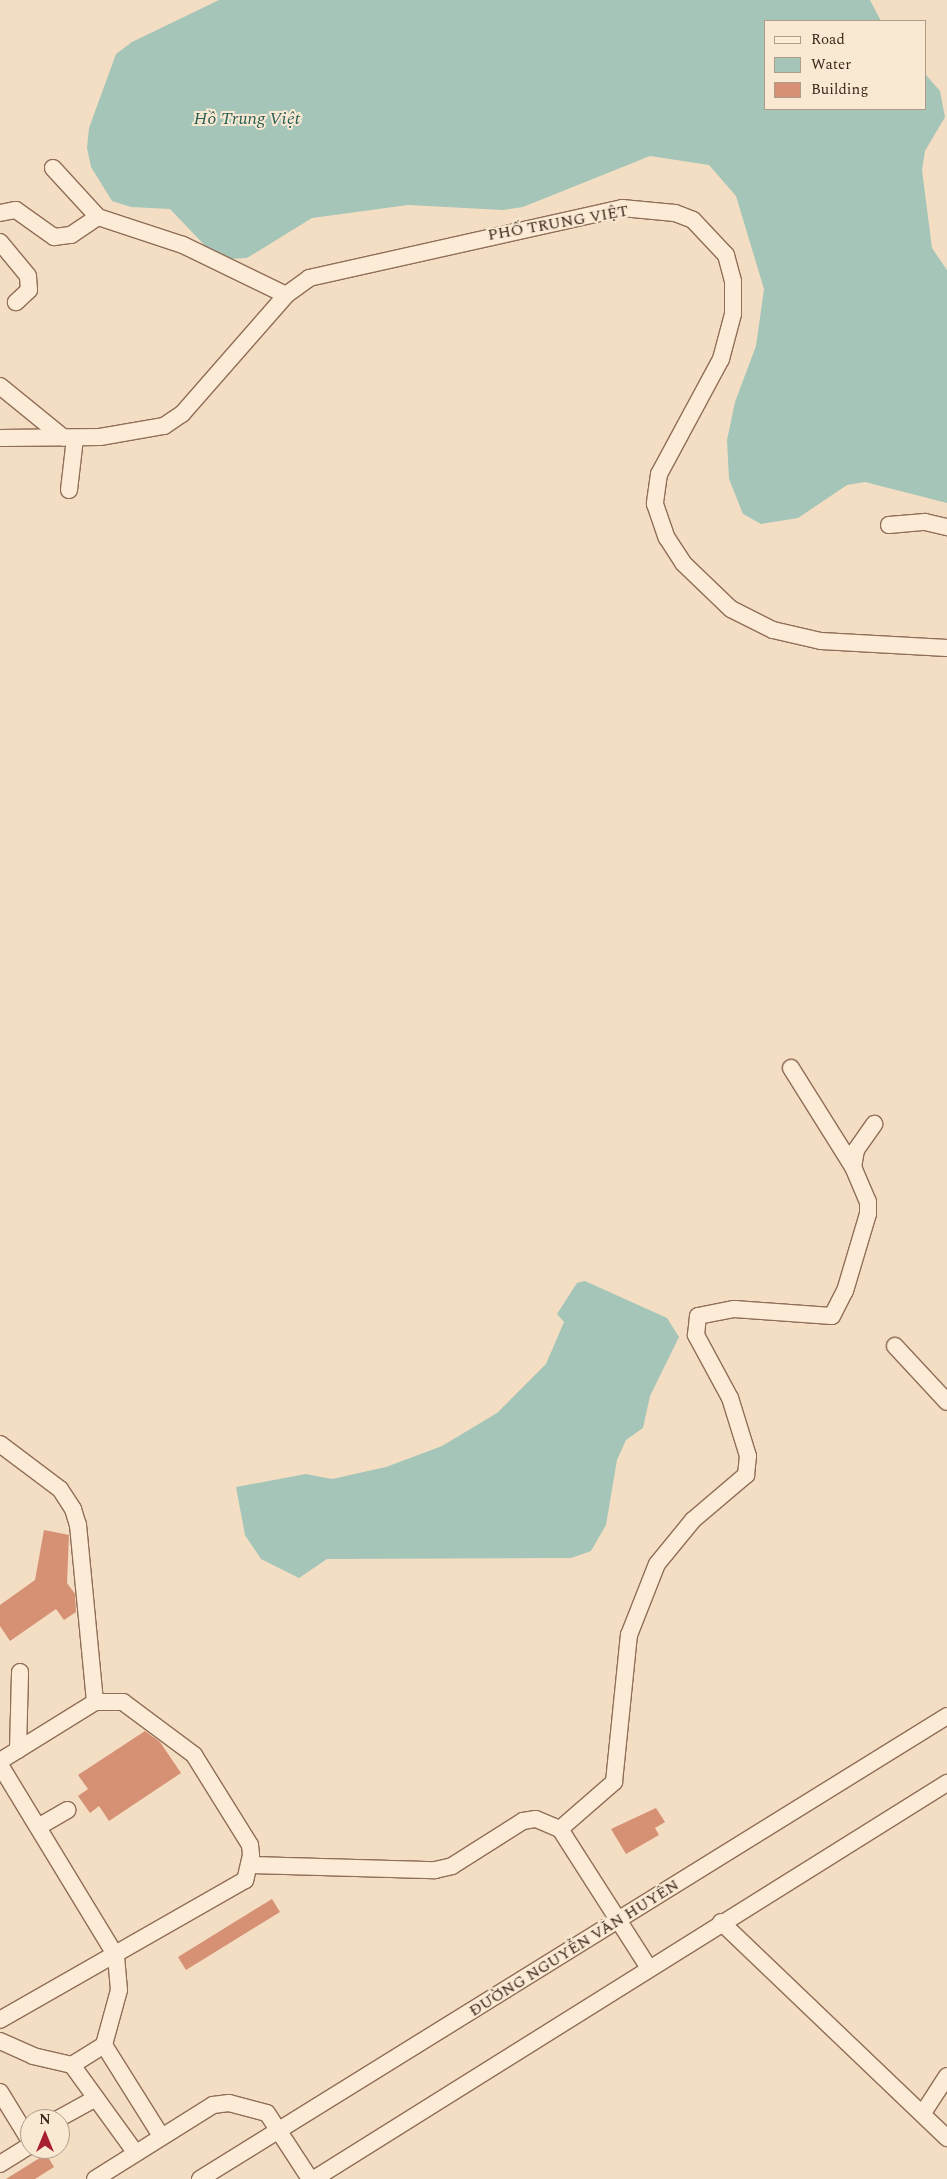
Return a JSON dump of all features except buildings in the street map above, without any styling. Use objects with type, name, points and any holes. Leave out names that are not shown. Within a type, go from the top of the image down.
[{"type":"street","points":[[54,168],[98,217],[183,245],[286,295]]},
{"type":"street","name":"PHỐ TRUNG VIỆT","points":[[0,438],[70,438],[142,431],[164,426],[182,414],[286,295],[309,278],[622,208],[675,213],[693,220],[726,255],[733,281],[733,314],[721,359],[659,474],[655,504],[667,538],[683,563],[731,609],[773,630],[821,640],[947,648]]},
{"type":"street","points":[[0,213],[16,210],[54,237],[71,235],[98,217]]},
{"type":"street","points":[[0,242],[28,276],[29,290],[16,302]]},
{"type":"street","points":[[0,386],[70,438],[69,490]]},
{"type":"street","points":[[890,525],[925,522],[947,527]]},
{"type":"street","points":[[560,1829],[614,1782],[629,1635],[657,1564],[693,1520],[746,1475],[748,1456],[730,1398],[696,1335],[698,1316],[734,1309],[832,1316],[845,1291],[868,1214],[868,1202],[853,1167],[791,1068]]},
{"type":"street","points":[[853,1167],[856,1150],[874,1124]]},
{"type":"street","points":[[895,1346],[947,1402]]},
{"type":"street","points":[[0,1444],[60,1489],[73,1509],[78,1525],[94,1702]]},
{"type":"street","points":[[18,1750],[20,1672]]},
{"type":"street","points":[[0,1761],[94,1702],[123,1702],[183,1743],[205,1770],[250,1846],[251,1865],[245,1880],[116,1956],[0,2020]]},
{"type":"street","name":"ĐƯỜNG NGUYỄN VĂN HUYÊN","points":[[200,2179],[947,1716]]},
{"type":"street","points":[[0,1766],[116,1956],[118,1990],[104,2045],[72,2065]]},
{"type":"street","points":[[314,2179],[721,1922],[947,1783]]},
{"type":"street","points":[[38,1827],[68,1810]]},
{"type":"street","points":[[251,1865],[435,1870],[452,1866],[523,1821],[536,1819],[560,1829],[649,1968]]},
{"type":"street","points":[[721,1922],[947,2138]]},
{"type":"street","points":[[0,2042],[33,2056],[72,2065],[135,2152]]},
{"type":"street","points":[[104,2045],[161,2136]]},
{"type":"street","points":[[923,2113],[947,2076]]},
{"type":"street","points":[[0,2092],[20,2124]]},
{"type":"street","points":[[70,2112],[96,2098]]},
{"type":"street","points":[[95,2179],[135,2152],[213,2106],[229,2103],[267,2113],[310,2179]]},
{"type":"street","points":[[0,2164],[20,2147]]},
{"type":"water","name":"Hồ Trung Việt","points":[[219,0],[870,0],[880,20],[764,20],[764,110],[927,110],[927,76],[940,91],[945,117],[925,151],[922,170],[932,248],[947,270],[947,503],[865,482],[847,485],[798,518],[761,524],[743,514],[729,479],[727,440],[735,402],[756,346],[764,289],[736,196],[709,165],[650,156],[523,207],[503,210],[408,205],[312,218],[247,258],[228,259],[211,252],[170,209],[131,207],[112,201],[91,167],[87,148],[89,128],[116,54],[132,42]]},
{"type":"water","points":[[585,1281],[667,1318],[679,1337],[650,1396],[643,1428],[626,1440],[617,1460],[606,1525],[591,1551],[571,1558],[327,1559],[299,1578],[261,1559],[245,1535],[236,1487],[306,1474],[332,1479],[386,1467],[442,1446],[497,1413],[546,1364],[564,1322],[557,1314],[577,1283]]}]
